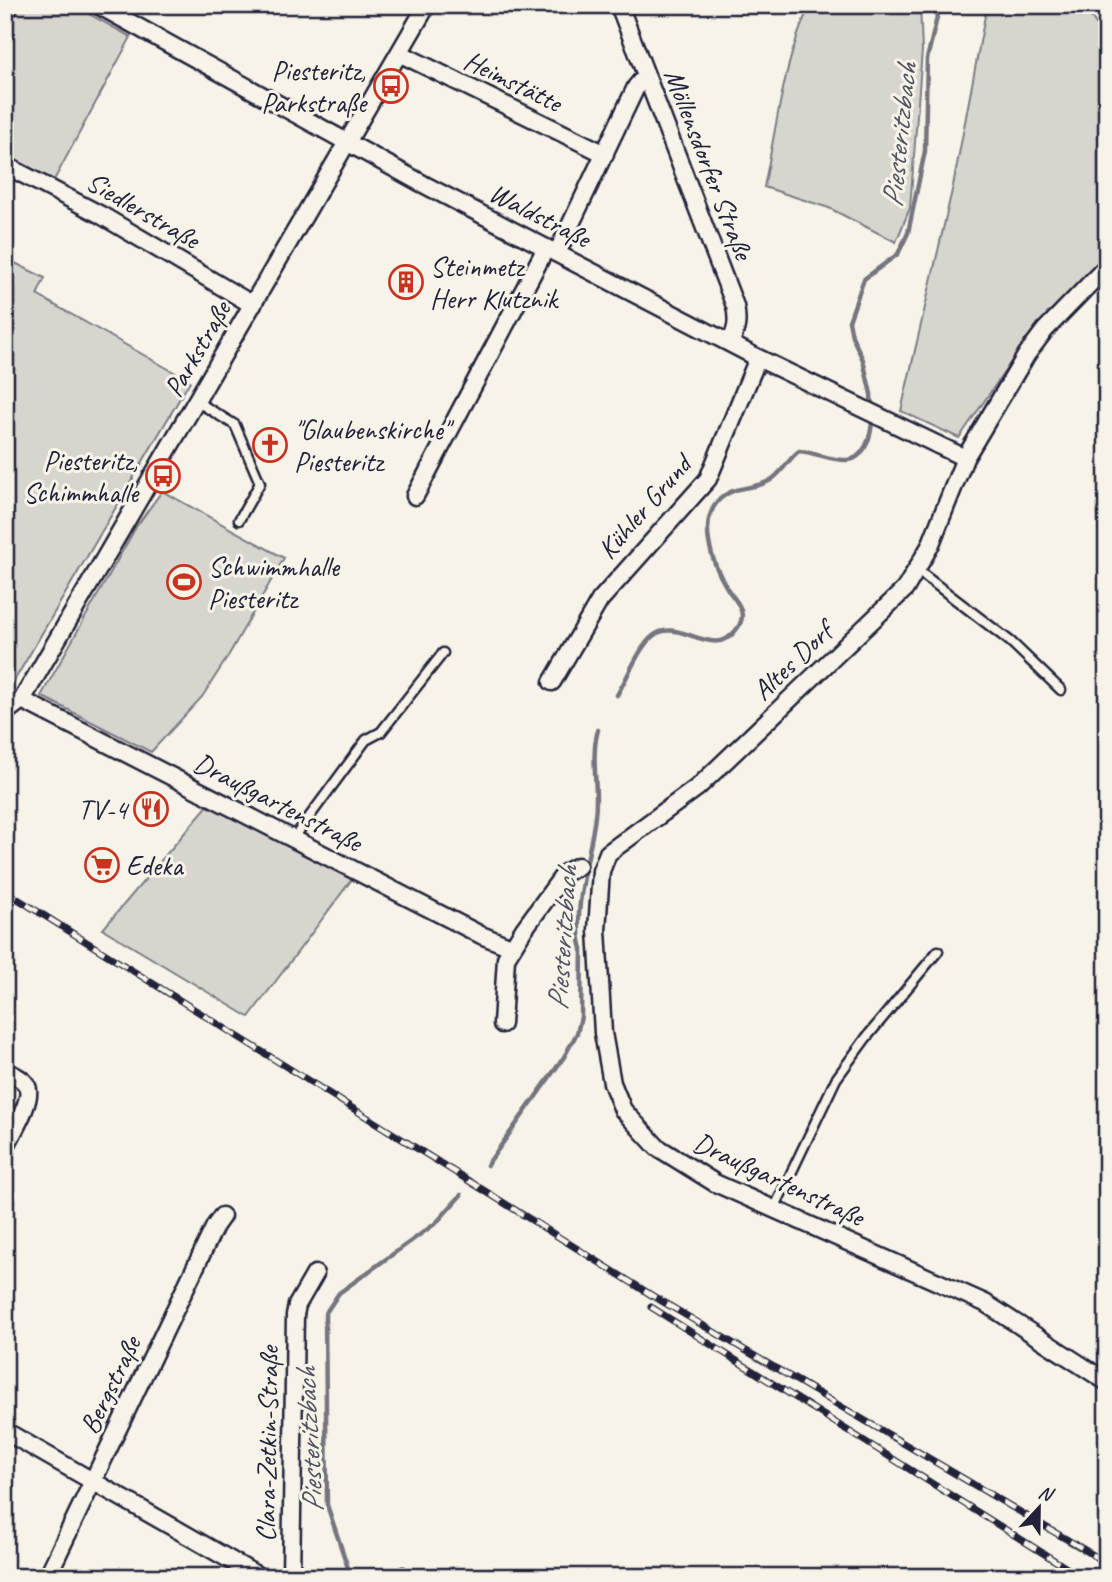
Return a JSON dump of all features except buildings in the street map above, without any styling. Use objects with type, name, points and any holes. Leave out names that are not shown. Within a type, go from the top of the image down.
[{"type":"street","points":[[5,14],[10,5]]},
{"type":"street","name":"Waldstraße","points":[[98,5],[347,143],[551,250],[758,358],[965,458]]},
{"type":"street","name":"Parkstraße","points":[[5,713],[22,700],[427,5]]},
{"type":"street","name":"Möllensdorfer Straße","points":[[619,5],[735,306],[737,331],[730,343]]},
{"type":"street","name":"Heimstätte","points":[[400,54],[605,154]]},
{"type":"street","points":[[415,496],[605,154],[636,87],[640,82],[648,80]]},
{"type":"street","name":"Siedlerstraße","points":[[5,166],[101,215],[253,305]]},
{"type":"street","name":"Altes Dorf","points":[[604,861],[614,846],[663,815],[713,773],[898,596],[917,570],[948,505],[965,458],[1027,354],[1045,330],[1107,267]]},
{"type":"street","name":"Kühler Grund","points":[[552,682],[600,600],[708,479],[758,358]]},
{"type":"street","name":"Draußgartenstraße","points":[[22,700],[481,935],[511,947]]},
{"type":"street","name":"Draußgartenstraße","points":[[604,861],[598,911],[599,982],[605,1053],[617,1096],[632,1122],[670,1157],[715,1184],[968,1295],[1015,1321],[1107,1382]]},
{"type":"street","points":[[502,1024],[504,970],[511,947],[565,873],[578,866]]},
{"type":"street","points":[[5,1070],[26,1083],[29,1090],[29,1099],[5,1148]]},
{"type":"street","name":"Bergstraße","points":[[47,1577],[222,1216]]},
{"type":"street","name":"Clara-Zetkin-Straße","points":[[291,1577],[295,1315],[297,1305],[315,1274]]},
{"type":"street","points":[[5,1431],[260,1577]]},
{"type":"lane","points":[[196,401],[236,425],[260,483],[239,520]]},
{"type":"lane","points":[[917,570],[1011,642],[1061,691]]},
{"type":"lane","points":[[293,839],[366,740],[381,733],[443,653]]},
{"type":"lane","points":[[774,1209],[835,1079],[938,951]]},
{"type":"shaded area","points":[[18,5],[73,5],[131,37],[53,182],[5,158],[5,31]]},
{"type":"shaded area","points":[[810,5],[920,5],[922,50],[910,208],[896,242],[829,208],[764,187],[787,72]]},
{"type":"shaded area","points":[[987,5],[1083,5],[1107,40],[1107,253],[1031,333],[959,438],[901,411],[953,186]]},
{"type":"shaded area","points":[[5,258],[45,278],[37,295],[190,381],[7,693]]},
{"type":"shaded area","points":[[162,491],[284,558],[202,697],[151,752],[41,696],[136,527]]},
{"type":"shaded area","points":[[209,804],[352,879],[249,1017],[103,929]]},
{"type":"waterway","name":"Piesteritzbach","points":[[872,409],[863,360],[852,336],[849,321],[864,279],[898,254],[908,233],[925,151],[927,59],[940,5]]},
{"type":"waterway","name":"Piesteritzbach","points":[[617,695],[638,655],[653,636],[663,631],[673,631],[717,641],[727,639],[739,625],[742,616],[740,608],[722,579],[709,544],[709,519],[720,499],[731,492],[769,481],[799,451],[838,460],[857,457],[869,439],[872,418]]},
{"type":"waterway","name":"Piesteritzbach","points":[[487,1165],[564,1057],[577,1033],[581,1017],[580,901],[595,816],[595,751],[598,730]]},
{"type":"waterway","name":"Piesteritzbach","points":[[351,1577],[327,1505],[325,1314],[339,1293],[436,1223],[461,1195]]},
{"type":"railway","points":[[5,891],[653,1296],[1107,1563]]},
{"type":"railway","points":[[651,1307],[1081,1577]]},
{"type":"place","name":"Piesteritz, Parkstraße","points":[[391,86]]},
{"type":"place","name":"Steinmetz Herr Klutznik","points":[[406,282]]},
{"type":"place","name":"\"Glaubenskirche\" Piesteritz","points":[[270,445]]},
{"type":"place","name":"Piesteritz, Schimmhalle","points":[[163,476]]},
{"type":"place","name":"Schwimmhalle Piesteritz","points":[[184,582]]},
{"type":"place","name":"TV-4","points":[[151,809]]},
{"type":"place","name":"Edeka","points":[[102,865]]}]
